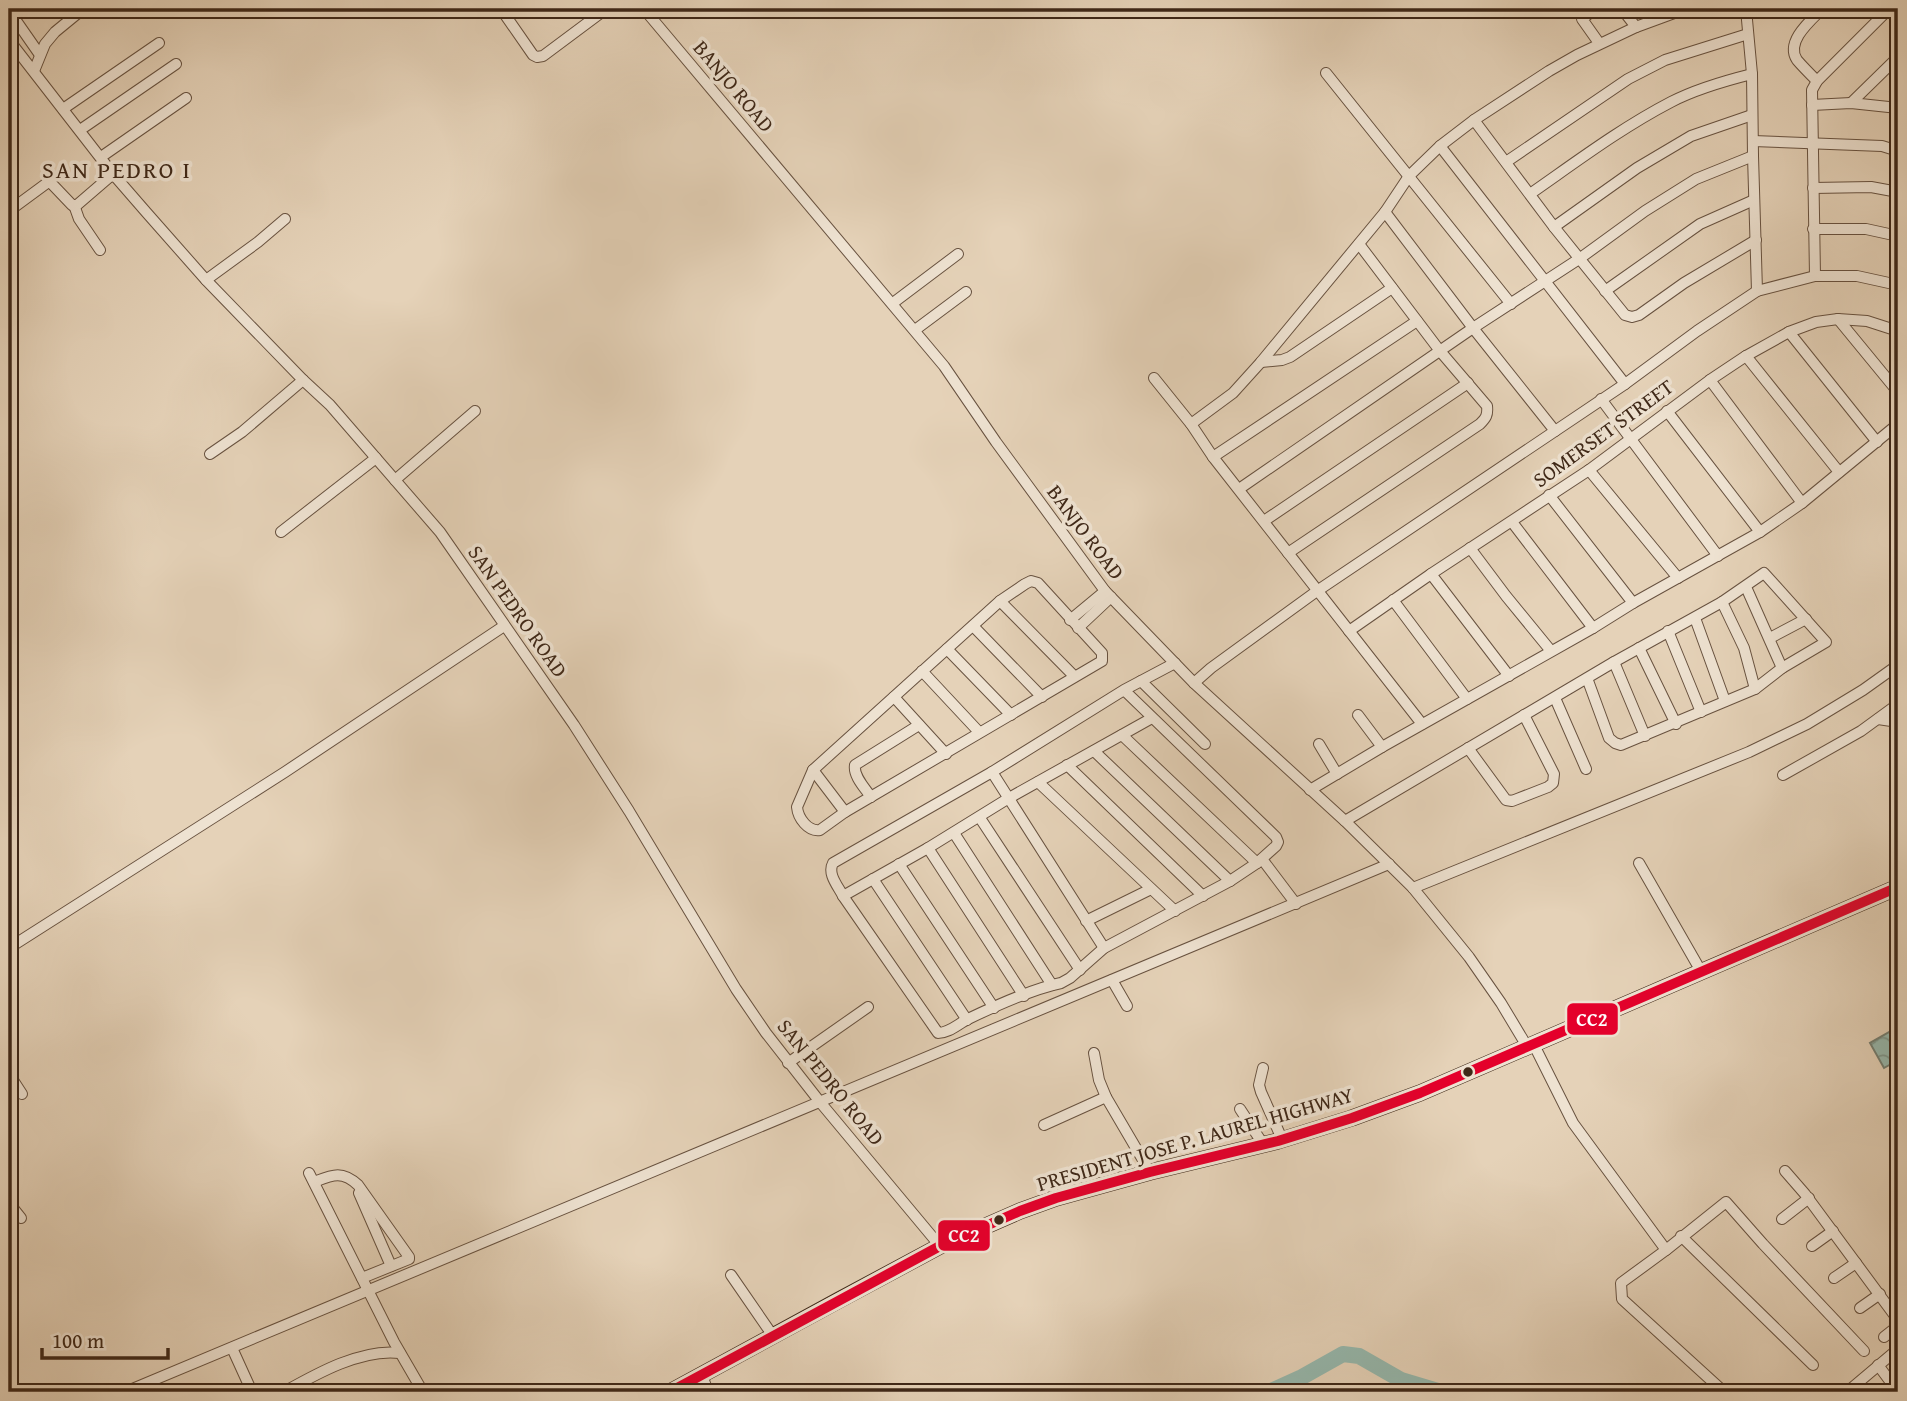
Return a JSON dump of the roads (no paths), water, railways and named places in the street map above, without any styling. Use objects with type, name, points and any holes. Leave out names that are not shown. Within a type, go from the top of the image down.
[{"type":"highway","name":"PRESIDENT JOSE P. LAUREL HIGHWAY","points":[[678,1391],[702,1375],[940,1246],[1020,1211],[1056,1198],[1150,1172],[1282,1139],[1352,1118],[1420,1093],[1898,887]]},
{"type":"street","points":[[34,71],[40,55],[55,32],[83,9]]},
{"type":"street","points":[[501,9],[537,57],[543,56],[606,9]]},
{"type":"street","name":"BANJO ROAD","points":[[644,9],[944,366],[1028,487],[1108,594],[1194,683],[1345,821],[1413,888],[1469,957],[1531,1046],[1573,1123],[1665,1250]]},
{"type":"street","points":[[1595,9],[1582,19],[1599,43]]},
{"type":"street","points":[[1622,9],[1636,27]]},
{"type":"street","points":[[1191,424],[1233,393],[1261,362],[1385,212],[1409,176],[1440,146],[1474,120],[1549,71],[1599,43],[1685,9]]},
{"type":"street","points":[[1746,9],[1752,74],[1758,291]]},
{"type":"street","points":[[1815,275],[1812,90],[1816,80],[1889,9]]},
{"type":"street","points":[[1816,11],[1794,41],[1793,50],[1796,58],[1816,80]]},
{"type":"street","points":[[17,22],[40,55]]},
{"type":"street","points":[[1506,162],[1628,79],[1665,60],[1748,34]]},
{"type":"street","name":"SAN PEDRO ROAD","points":[[9,40],[113,174],[206,280],[330,405],[440,533],[574,725],[736,989],[788,1063],[940,1246]]},
{"type":"street","points":[[63,108],[159,43]]},
{"type":"street","points":[[1851,103],[1898,57]]},
{"type":"street","points":[[80,130],[176,64]]},
{"type":"street","points":[[1326,73],[1511,304]]},
{"type":"street","points":[[1530,194],[1614,136],[1672,101],[1716,83],[1752,74]]},
{"type":"street","points":[[101,157],[186,98]]},
{"type":"street","points":[[1812,105],[1851,103],[1898,108]]},
{"type":"street","points":[[1554,227],[1637,168],[1691,136],[1752,115]]},
{"type":"street","points":[[1474,120],[1554,227],[1625,315],[1639,316],[1684,283],[1756,240]]},
{"type":"street","points":[[1753,141],[1882,146],[1898,151]]},
{"type":"street","points":[[1440,146],[1625,384]]},
{"type":"street","points":[[1239,489],[1473,328],[1579,259],[1644,211],[1696,178],[1753,156]]},
{"type":"street","points":[[74,205],[79,204],[113,174]]},
{"type":"street","points":[[9,211],[47,183],[51,183],[74,205],[79,219],[100,250]]},
{"type":"street","points":[[1813,188],[1871,187],[1898,192]]},
{"type":"street","points":[[1605,291],[1700,224],[1754,200]]},
{"type":"street","points":[[1385,212],[1555,431]]},
{"type":"street","points":[[206,280],[258,243],[285,219]]},
{"type":"street","points":[[1813,229],[1866,229],[1898,236]]},
{"type":"street","points":[[1288,553],[1486,418],[1487,406],[1440,351],[1359,244]]},
{"type":"street","points":[[892,303],[958,254]]},
{"type":"street","points":[[1194,683],[1317,591],[1758,291],[1815,275],[1857,276],[1898,285]]},
{"type":"street","points":[[1261,362],[1290,358],[1392,288]]},
{"type":"street","points":[[915,330],[966,292]]},
{"type":"street","points":[[1838,319],[1898,392]]},
{"type":"street","name":"SOMERSET STREET","points":[[1349,631],[1589,470],[1710,380],[1789,332],[1816,322],[1838,319],[1867,321],[1898,331]]},
{"type":"street","points":[[1213,457],[1417,321]]},
{"type":"street","points":[[1789,332],[1877,442]]},
{"type":"street","points":[[1746,356],[1839,472]]},
{"type":"street","points":[[1154,378],[1422,724]]},
{"type":"street","points":[[210,454],[242,432],[303,380]]},
{"type":"street","points":[[1710,380],[1802,503]]},
{"type":"street","points":[[1264,522],[1468,383]]},
{"type":"street","points":[[1601,399],[1718,556]]},
{"type":"street","points":[[395,480],[475,411]]},
{"type":"street","points":[[1667,411],[1760,532]]},
{"type":"street","points":[[1310,790],[1760,532],[1802,503],[1898,424]]},
{"type":"street","points":[[281,532],[376,458]]},
{"type":"street","points":[[1589,470],[1678,578]]},
{"type":"street","points":[[1549,495],[1633,603]]},
{"type":"street","points":[[1512,522],[1593,628]]},
{"type":"street","points":[[1470,548],[1551,651]]},
{"type":"street","points":[[1345,821],[1524,715],[1555,698],[1587,678],[1668,631],[1695,618],[1764,573],[1826,642],[1782,668],[1755,690],[1621,745],[1609,738],[1587,678]]},
{"type":"street","points":[[1431,574],[1508,676]]},
{"type":"street","points":[[1031,581],[1038,583],[1070,620],[1102,653],[1102,661],[845,812],[820,830],[808,828],[797,813],[797,807],[813,770],[1000,601],[1031,581]]},
{"type":"street","points":[[1746,587],[1782,668]]},
{"type":"street","points":[[1070,620],[1108,594]]},
{"type":"street","points":[[1078,628],[1108,594]]},
{"type":"street","points":[[1393,600],[1467,699]]},
{"type":"street","points":[[1000,601],[1074,676]]},
{"type":"street","points":[[1721,602],[1744,648],[1755,690]]},
{"type":"street","points":[[1695,618],[1725,701]]},
{"type":"street","points":[[1770,638],[1806,619]]},
{"type":"street","points":[[9,948],[297,764],[504,625]]},
{"type":"street","points":[[973,626],[1042,697]]},
{"type":"street","points":[[1668,631],[1701,712]]},
{"type":"street","points":[[1639,648],[1676,724]]},
{"type":"street","points":[[947,649],[1011,715]]},
{"type":"street","points":[[1125,690],[1276,837],[1276,846],[1260,861],[1230,881],[1104,948],[1061,983],[994,1008],[944,1032],[935,1031],[843,897],[830,870],[833,863],[992,772],[1125,690],[1175,663]]},
{"type":"street","points":[[1614,663],[1645,736]]},
{"type":"street","points":[[1413,888],[1749,752],[1807,724],[1863,691],[1898,666]]},
{"type":"street","points":[[922,671],[979,732]]},
{"type":"street","points":[[1141,681],[1205,744]]},
{"type":"street","points":[[894,697],[946,754]]},
{"type":"street","points":[[1555,698],[1586,769]]},
{"type":"street","points":[[1783,775],[1861,731],[1898,704]]},
{"type":"street","points":[[1358,715],[1382,747]]},
{"type":"street","points":[[1468,748],[1506,800],[1513,801],[1548,787],[1553,783],[1554,774],[1524,715]]},
{"type":"street","points":[[843,897],[980,818],[1009,798],[1152,718]]},
{"type":"street","points":[[1878,719],[1898,722]]},
{"type":"street","points":[[871,797],[854,771],[855,765],[919,725]]},
{"type":"street","points":[[1122,735],[1260,861],[1296,904]]},
{"type":"street","points":[[1319,744],[1338,774]]},
{"type":"street","points":[[1094,751],[1230,881]]},
{"type":"street","points":[[1067,765],[1203,896]]},
{"type":"street","points":[[813,770],[845,812]]},
{"type":"street","points":[[992,772],[1104,948]]},
{"type":"street","points":[[1038,782],[1175,911]]},
{"type":"street","points":[[980,818],[1080,970]]},
{"type":"street","points":[[954,833],[1052,985]]},
{"type":"street","points":[[928,848],[1024,996]]},
{"type":"street","points":[[1639,863],[1702,973]]},
{"type":"street","points":[[899,864],[994,1008]]},
{"type":"street","points":[[125,1392],[1389,864]]},
{"type":"street","points":[[873,879],[967,1020]]},
{"type":"street","points":[[1086,921],[1151,889]]},
{"type":"street","points":[[1112,981],[1127,1006]]},
{"type":"street","points":[[788,1063],[868,1007]]},
{"type":"street","points":[[1094,1053],[1099,1080],[1106,1097],[1150,1172]]},
{"type":"street","points":[[1263,1068],[1259,1085],[1282,1139]]},
{"type":"street","points":[[9,1074],[22,1094]]},
{"type":"street","points":[[1044,1125],[1106,1097]]},
{"type":"street","points":[[1240,1109],[1263,1144]]},
{"type":"street","points":[[1785,1171],[1809,1198],[1898,1320]]},
{"type":"street","points":[[362,1278],[409,1257],[353,1180],[337,1174],[312,1177],[368,1291],[400,1353],[423,1392]]},
{"type":"street","points":[[353,1180],[391,1266]]},
{"type":"street","points":[[1782,1219],[1809,1198]]},
{"type":"street","points":[[1724,1392],[1622,1299],[1621,1283],[1726,1202],[1864,1351]]},
{"type":"street","points":[[9,1203],[21,1219]]},
{"type":"street","points":[[1812,1246],[1833,1231]]},
{"type":"street","points":[[1681,1236],[1813,1365]]},
{"type":"street","points":[[1834,1278],[1856,1263]]},
{"type":"street","points":[[731,1275],[773,1336]]},
{"type":"street","points":[[1860,1308],[1880,1294]]},
{"type":"street","points":[[1884,1337],[1898,1326]]},
{"type":"street","points":[[232,1348],[252,1392]]},
{"type":"street","points":[[1846,1392],[1898,1349]]},
{"type":"street","points":[[284,1392],[313,1376],[369,1355],[400,1353]]},
{"type":"street","points":[[1878,1365],[1898,1392]]},
{"type":"street","points":[[702,1375],[708,1392]]},
{"type":"water","points":[[1898,1027],[1898,1047],[1893,1051],[1898,1060],[1884,1068],[1870,1043]]},
{"type":"waterway","points":[[1269,1392],[1343,1354],[1359,1356],[1401,1380],[1441,1392]]},
{"type":"district","name":"SAN PEDRO I","points":[[117,169]]}]
